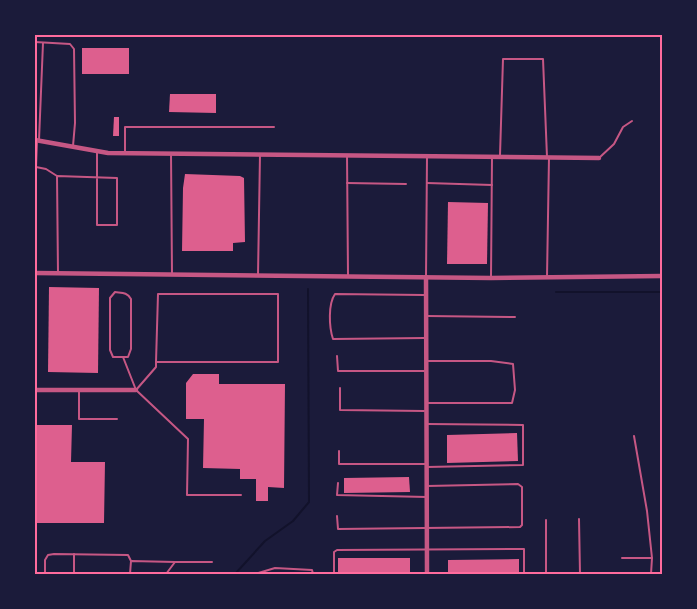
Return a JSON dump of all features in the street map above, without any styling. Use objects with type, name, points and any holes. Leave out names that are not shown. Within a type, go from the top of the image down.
[{"type":"street","points":[[37,140],[97,151],[125,153],[599,158]]},
{"type":"street","points":[[35,273],[491,278],[662,276]]},
{"type":"street","points":[[426,277],[427,574]]},
{"type":"street","points":[[35,390],[136,390]]},
{"type":"lane","points":[[35,42],[70,44],[74,48],[75,123],[73,146]]},
{"type":"lane","points":[[35,273],[36,167],[41,109],[43,43]]},
{"type":"lane","points":[[500,157],[503,59],[544,59],[548,157],[548,277]]},
{"type":"lane","points":[[35,109],[41,109]]},
{"type":"lane","points":[[599,158],[614,144],[623,127],[632,121]]},
{"type":"lane","points":[[125,153],[125,127],[274,126]]},
{"type":"lane","points":[[36,167],[46,169],[57,176],[97,178],[117,178],[117,225],[97,225],[97,178],[97,151]]},
{"type":"lane","points":[[171,154],[172,274]]},
{"type":"lane","points":[[258,275],[260,154]]},
{"type":"lane","points":[[347,155],[348,276]]},
{"type":"lane","points":[[426,277],[427,156]]},
{"type":"lane","points":[[491,278],[492,157]]},
{"type":"lane","points":[[57,176],[58,273]]},
{"type":"lane","points":[[347,183],[406,184]]},
{"type":"lane","points":[[427,184],[492,185]]},
{"type":"lane","points":[[115,292],[129,294],[131,298],[131,349],[128,357],[124,357],[113,357],[110,350],[110,298],[115,292]]},
{"type":"lane","points":[[136,390],[156,367],[156,362],[158,294],[278,294],[278,362],[156,362]]},
{"type":"lane","points":[[426,295],[335,294],[331,299],[331,333],[333,339],[426,338]]},
{"type":"lane","points":[[426,316],[515,317]]},
{"type":"lane","points":[[337,356],[338,371],[427,371]]},
{"type":"lane","points":[[124,357],[136,390],[188,439],[187,495],[242,495]]},
{"type":"lane","points":[[427,361],[491,361],[513,364],[515,390],[512,403],[427,403]]},
{"type":"lane","points":[[340,388],[340,410],[427,411]]},
{"type":"lane","points":[[79,390],[79,419],[117,420]]},
{"type":"lane","points":[[339,451],[339,464],[427,466],[523,465],[523,425],[427,424]]},
{"type":"lane","points":[[634,436],[648,511],[652,574]]},
{"type":"lane","points":[[338,483],[337,495],[427,497]]},
{"type":"lane","points":[[337,516],[338,529],[520,527],[522,525],[522,487],[518,484],[427,486]]},
{"type":"lane","points":[[579,519],[580,574]]},
{"type":"lane","points":[[546,520],[546,574]]},
{"type":"lane","points":[[334,574],[334,552],[337,550],[524,549],[524,574]]},
{"type":"lane","points":[[74,554],[74,574]]},
{"type":"lane","points":[[45,574],[45,560],[48,555],[74,554],[128,555],[131,561],[130,574]]},
{"type":"lane","points":[[622,558],[652,558]]},
{"type":"lane","points":[[131,561],[212,562]]},
{"type":"lane","points":[[166,574],[175,562]]},
{"type":"lane","points":[[255,574],[275,568],[312,570],[313,574]]},
{"type":"building","points":[[82,48],[129,48],[129,74],[82,74]]},
{"type":"building","points":[[170,94],[216,94],[216,113],[169,112]]},
{"type":"building","points":[[114,117],[119,117],[119,136],[113,136]]},
{"type":"building","points":[[185,174],[240,176],[244,178],[245,242],[233,243],[233,251],[182,251]]},
{"type":"building","points":[[448,202],[488,203],[487,264],[447,264]]},
{"type":"building","points":[[49,287],[99,288],[98,373],[48,372]]},
{"type":"building","points":[[193,374],[219,374],[219,384],[285,384],[284,488],[268,487],[268,501],[256,501],[256,479],[240,479],[240,469],[203,468],[204,419],[186,419],[186,383]]},
{"type":"building","points":[[35,425],[72,425],[71,462],[105,462],[104,523],[35,523]]},
{"type":"building","points":[[517,433],[518,461],[447,463],[447,435]]},
{"type":"building","points":[[409,477],[410,492],[344,493],[344,478]]},
{"type":"building","points":[[338,558],[410,558],[410,574],[338,574]]},
{"type":"building","points":[[519,559],[519,574],[448,574],[448,560]]},
{"type":"waterway","points":[[235,574],[265,541],[293,521],[309,502],[308,289]]},
{"type":"waterway","points":[[556,292],[662,292]]}]
